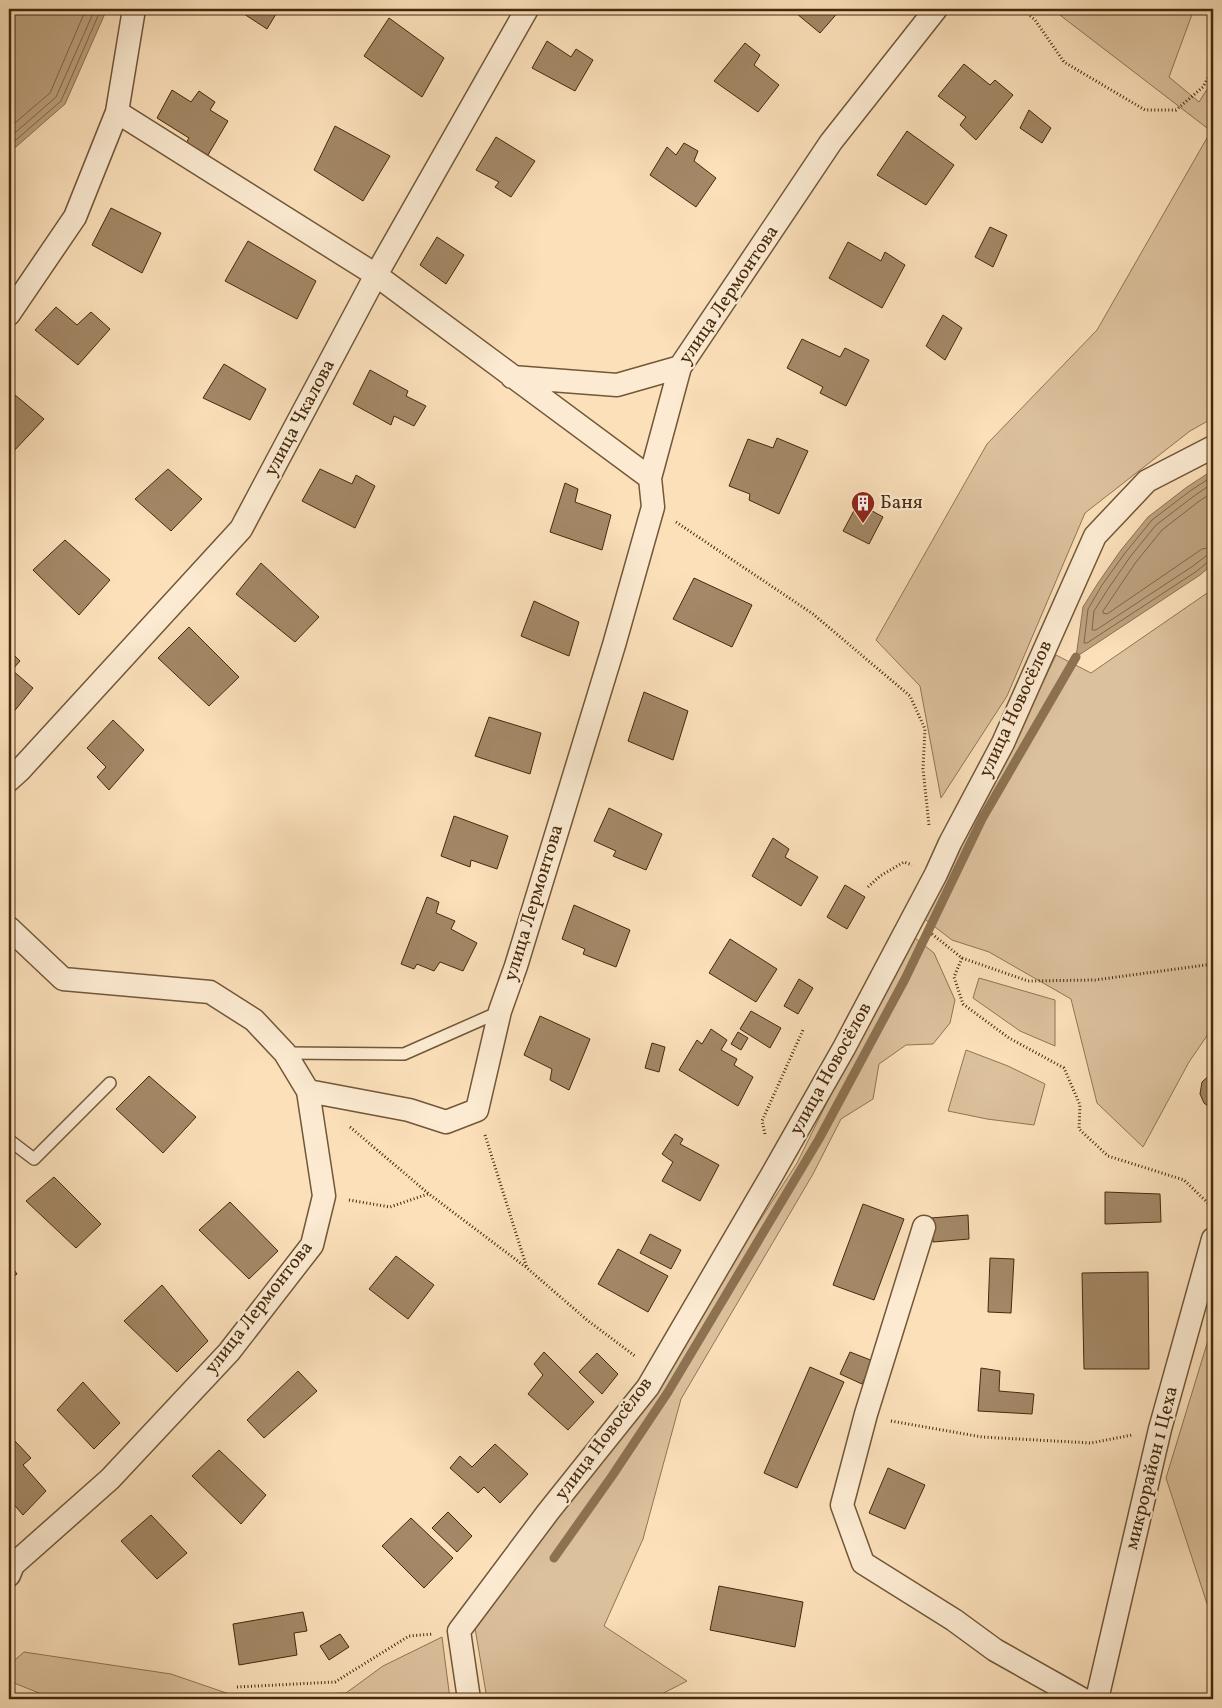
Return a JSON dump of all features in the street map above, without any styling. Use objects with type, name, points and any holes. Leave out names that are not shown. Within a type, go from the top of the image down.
[{"type":"street","points":[[9,314],[75,217],[117,112],[134,9]]},
{"type":"street","name":"улица Чкалова","points":[[9,780],[241,529],[376,275],[527,9]]},
{"type":"street","name":"улица Лермонтова","points":[[477,1110],[500,1011],[516,966],[611,654],[653,507],[650,478],[680,367],[832,142],[936,9]]},
{"type":"street","points":[[117,112],[376,275],[650,478]]},
{"type":"street","points":[[512,377],[617,385],[680,367]]},
{"type":"street","name":"улица Новосёлов","points":[[459,1631],[548,1512],[648,1387],[773,1173],[844,1048],[1004,743],[1095,536],[1147,482],[1213,447]]},
{"type":"street","points":[[9,928],[63,979],[210,992],[254,1020],[285,1053],[308,1091],[409,1110],[446,1122],[477,1110]]},
{"type":"street","name":"улица Лермонтова","points":[[9,1575],[14,1565],[110,1479],[229,1352],[312,1245],[324,1196],[308,1091]]},
{"type":"street","points":[[924,1227],[866,1416],[842,1505],[862,1563],[954,1620],[995,1650],[1082,1699]]},
{"type":"street","name":"микрорайон 1 Цеха","points":[[1097,1699],[1160,1429],[1213,1239]]},
{"type":"street","points":[[459,1631],[469,1699]]},
{"type":"lane","points":[[285,1053],[404,1054],[500,1011]]},
{"type":"lane","points":[[9,1140],[34,1159],[110,1083]]},
{"type":"path","points":[[1022,9],[1035,20],[1064,62],[1145,110],[1176,110],[1203,87],[1213,68]]},
{"type":"path","points":[[653,507],[812,614],[910,696],[925,729],[923,769],[930,833],[950,843]]},
{"type":"path","points":[[868,887],[880,876],[904,862],[936,874]]},
{"type":"path","points":[[944,944],[962,958],[1028,981],[1095,980],[1213,964]]},
{"type":"path","points":[[962,958],[954,977],[963,1004],[1008,1038],[1064,1068],[1080,1105],[1079,1129],[1108,1156],[1184,1180],[1213,1208]]},
{"type":"path","points":[[773,1173],[762,1121],[803,1030]]},
{"type":"path","points":[[477,1110],[528,1268]]},
{"type":"path","points":[[345,1123],[429,1194],[528,1268],[586,1320],[656,1372]]},
{"type":"path","points":[[324,1196],[390,1206],[429,1194]]},
{"type":"path","points":[[866,1416],[982,1437],[1091,1443],[1160,1429]]},
{"type":"path","points":[[237,1687],[335,1682],[409,1636],[459,1631]]},
{"type":"path","points":[[464,1666],[496,1696],[638,1699]]},
{"type":"shaded area","points":[[1052,9],[1194,9],[1169,77],[1199,102],[1213,80],[1213,418],[1190,431],[1085,513],[1007,696],[941,798],[920,686],[876,640],[987,444],[1097,330],[1211,131]]},
{"type":"shaded area","points":[[1213,589],[1213,1027],[1189,1062],[1143,1147],[1097,1103],[1071,999],[989,952],[952,940],[922,917],[987,798],[1056,655],[1091,673]]},
{"type":"shaded area","points":[[910,934],[934,953],[955,1000],[950,1023],[933,1044],[906,1045],[879,1064],[873,1099],[841,1119],[813,1174],[681,1399],[643,1539],[604,1626],[687,1681],[652,1699],[487,1699],[475,1628],[545,1533],[657,1390],[742,1248],[797,1163]]},
{"type":"shaded area","points":[[979,978],[1055,1000],[1055,1046],[1020,1031],[973,998]]},
{"type":"shaded area","points":[[966,1050],[1008,1066],[1045,1084],[1034,1125],[987,1119],[948,1111]]},
{"type":"shaded area","points":[[1213,1324],[1213,1622],[1166,1478]]},
{"type":"shaded area","points":[[442,1637],[450,1699],[54,1699],[9,1681],[9,1665],[24,1652],[171,1674],[238,1697],[346,1693],[383,1666]]},
{"type":"water","points":[[9,9],[107,9],[65,104],[9,153]]},
{"type":"water","points":[[1213,470],[1213,564],[1200,575],[1076,657],[1083,607],[1121,550],[1148,517]]},
{"type":"building","points":[[247,9],[279,9],[267,29],[244,14]]},
{"type":"building","points":[[791,9],[841,9],[820,33]]},
{"type":"building","points":[[389,18],[444,58],[422,97],[364,56]]},
{"type":"building","points":[[547,41],[571,57],[576,49],[593,60],[575,91],[532,68]]},
{"type":"building","points":[[745,43],[760,55],[754,65],[779,85],[758,112],[714,81]]},
{"type":"building","points":[[964,64],[990,85],[995,80],[1013,95],[976,140],[960,125],[966,117],[938,96]]},
{"type":"building","points":[[172,90],[191,102],[199,91],[215,102],[210,110],[228,121],[208,155],[186,143],[189,138],[157,118]]},
{"type":"building","points":[[1029,110],[1051,128],[1042,143],[1020,128]]},
{"type":"building","points":[[335,126],[390,156],[363,201],[314,170]]},
{"type":"building","points":[[907,131],[954,165],[926,205],[877,175]]},
{"type":"building","points":[[496,137],[535,161],[511,197],[495,187],[499,182],[476,170]]},
{"type":"building","points":[[684,143],[698,151],[694,161],[716,178],[696,207],[650,175],[667,147],[676,155]]},
{"type":"building","points":[[111,208],[161,233],[142,273],[92,245]]},
{"type":"building","points":[[990,227],[1007,235],[993,267],[975,257]]},
{"type":"building","points":[[437,237],[464,255],[446,284],[420,265]]},
{"type":"building","points":[[248,241],[316,281],[297,319],[225,281]]},
{"type":"building","points":[[848,242],[881,261],[885,252],[905,265],[882,308],[829,278]]},
{"type":"building","points":[[56,307],[77,325],[91,312],[110,329],[78,365],[35,330]]},
{"type":"building","points":[[943,315],[962,328],[945,360],[926,346]]},
{"type":"building","points":[[802,339],[840,357],[845,348],[869,360],[846,406],[820,393],[823,387],[787,368]]},
{"type":"building","points":[[224,364],[266,389],[250,420],[203,398]]},
{"type":"building","points":[[370,370],[408,391],[406,396],[426,406],[414,426],[394,416],[391,425],[353,404]]},
{"type":"building","points":[[9,390],[44,419],[12,453],[9,450]]},
{"type":"building","points":[[777,438],[808,451],[779,514],[749,500],[750,494],[729,486],[748,439],[773,448]]},
{"type":"building","points":[[168,469],[202,499],[171,531],[135,499]]},
{"type":"building","points":[[320,469],[352,484],[356,475],[375,486],[355,528],[302,501]]},
{"type":"building","points":[[565,483],[578,489],[575,502],[611,515],[602,550],[550,532]]},
{"type":"building","name":"Баня","points":[[858,503],[883,517],[869,544],[843,531]]},
{"type":"building","points":[[65,540],[110,580],[79,615],[33,570]]},
{"type":"building","points":[[261,563],[319,617],[295,642],[236,594]]},
{"type":"building","points":[[694,578],[752,605],[732,647],[673,619]]},
{"type":"building","points":[[534,601],[579,622],[569,656],[521,636]]},
{"type":"building","points":[[189,627],[239,677],[209,706],[158,658]]},
{"type":"building","points":[[9,650],[20,661],[12,670],[33,688],[12,714],[9,711]]},
{"type":"building","points":[[644,692],[688,711],[673,760],[628,741]]},
{"type":"building","points":[[489,717],[541,733],[530,774],[475,756]]},
{"type":"building","points":[[113,720],[144,750],[109,790],[97,777],[106,767],[87,748]]},
{"type":"building","points":[[609,808],[662,834],[646,870],[613,856],[616,851],[594,841]]},
{"type":"building","points":[[454,816],[508,836],[497,869],[471,860],[470,867],[441,856]]},
{"type":"building","points":[[773,838],[789,849],[785,857],[818,877],[801,906],[752,876]]},
{"type":"building","points":[[845,885],[865,897],[847,929],[827,917]]},
{"type":"building","points":[[427,897],[439,902],[436,913],[455,921],[451,929],[477,943],[463,971],[440,962],[434,971],[417,964],[414,969],[401,964]]},
{"type":"building","points":[[574,905],[630,930],[616,967],[583,954],[585,949],[562,939]]},
{"type":"building","points":[[730,939],[777,969],[756,1002],[709,973]]},
{"type":"building","points":[[799,979],[813,988],[798,1014],[784,1006]]},
{"type":"building","points":[[751,1011],[781,1028],[770,1048],[740,1029]]},
{"type":"building","points":[[540,1016],[590,1039],[569,1090],[550,1080],[552,1069],[524,1055]]},
{"type":"building","points":[[711,1029],[727,1040],[721,1050],[737,1059],[734,1065],[753,1077],[738,1106],[679,1070],[697,1040],[702,1044]]},
{"type":"building","points":[[738,1032],[748,1038],[741,1050],[731,1044]]},
{"type":"building","points":[[652,1043],[665,1047],[659,1072],[645,1068]]},
{"type":"building","points":[[1213,1072],[1213,1110],[1204,1103],[1200,1094],[1202,1082]]},
{"type":"building","points":[[149,1076],[196,1117],[163,1153],[116,1109]]},
{"type":"building","points":[[675,1134],[683,1139],[680,1144],[719,1165],[700,1201],[662,1181],[673,1162],[662,1154]]},
{"type":"building","points":[[54,1177],[101,1224],[76,1248],[26,1201]]},
{"type":"building","points":[[1105,1192],[1160,1194],[1161,1222],[1105,1224]]},
{"type":"building","points":[[230,1202],[278,1251],[249,1279],[199,1230]]},
{"type":"building","points":[[863,1204],[904,1219],[874,1300],[833,1285]]},
{"type":"building","points":[[968,1215],[969,1239],[933,1242],[931,1218]]},
{"type":"building","points":[[650,1234],[681,1250],[671,1269],[640,1253]]},
{"type":"building","points":[[618,1249],[668,1276],[648,1312],[598,1284]]},
{"type":"building","points":[[396,1256],[434,1285],[408,1319],[369,1289]]},
{"type":"building","points":[[990,1258],[1014,1259],[1011,1313],[988,1312]]},
{"type":"building","points":[[9,1263],[17,1274],[9,1280]]},
{"type":"building","points":[[1148,1272],[1149,1369],[1084,1369],[1082,1273]]},
{"type":"building","points":[[162,1285],[208,1341],[177,1372],[124,1321]]},
{"type":"building","points":[[544,1352],[594,1402],[568,1430],[528,1394],[543,1375],[534,1364]]},
{"type":"building","points":[[850,1352],[873,1361],[862,1384],[840,1374]]},
{"type":"building","points":[[597,1353],[618,1374],[602,1394],[579,1372]]},
{"type":"building","points":[[810,1367],[844,1382],[797,1488],[764,1473]]},
{"type":"building","points":[[981,1368],[1000,1371],[999,1391],[1034,1394],[1032,1414],[978,1411]]},
{"type":"building","points":[[298,1371],[317,1391],[264,1438],[247,1420]]},
{"type":"building","points":[[83,1382],[120,1423],[94,1449],[57,1410]]},
{"type":"building","points":[[14,1440],[31,1458],[23,1465],[46,1491],[23,1515],[9,1499],[9,1444]]},
{"type":"building","points":[[495,1444],[528,1474],[500,1503],[484,1487],[478,1493],[450,1468],[460,1456],[472,1467]]},
{"type":"building","points":[[219,1450],[266,1495],[241,1524],[192,1476]]},
{"type":"building","points":[[888,1468],[925,1485],[905,1529],[869,1513]]},
{"type":"building","points":[[448,1512],[472,1536],[457,1552],[432,1528]]},
{"type":"building","points":[[151,1515],[187,1553],[157,1579],[121,1541]]},
{"type":"building","points":[[411,1518],[453,1558],[424,1588],[382,1546]]},
{"type":"building","points":[[719,1586],[803,1602],[795,1647],[710,1630]]},
{"type":"building","points":[[303,1612],[307,1631],[294,1633],[297,1655],[239,1665],[233,1624]]},
{"type":"building","points":[[340,1634],[349,1647],[329,1660],[320,1646]]},
{"type":"waterway","points":[[554,1558],[668,1392],[819,1139],[905,979],[982,819],[1076,657]]},
{"type":"place","name":"Баня","points":[[863,524]]}]
